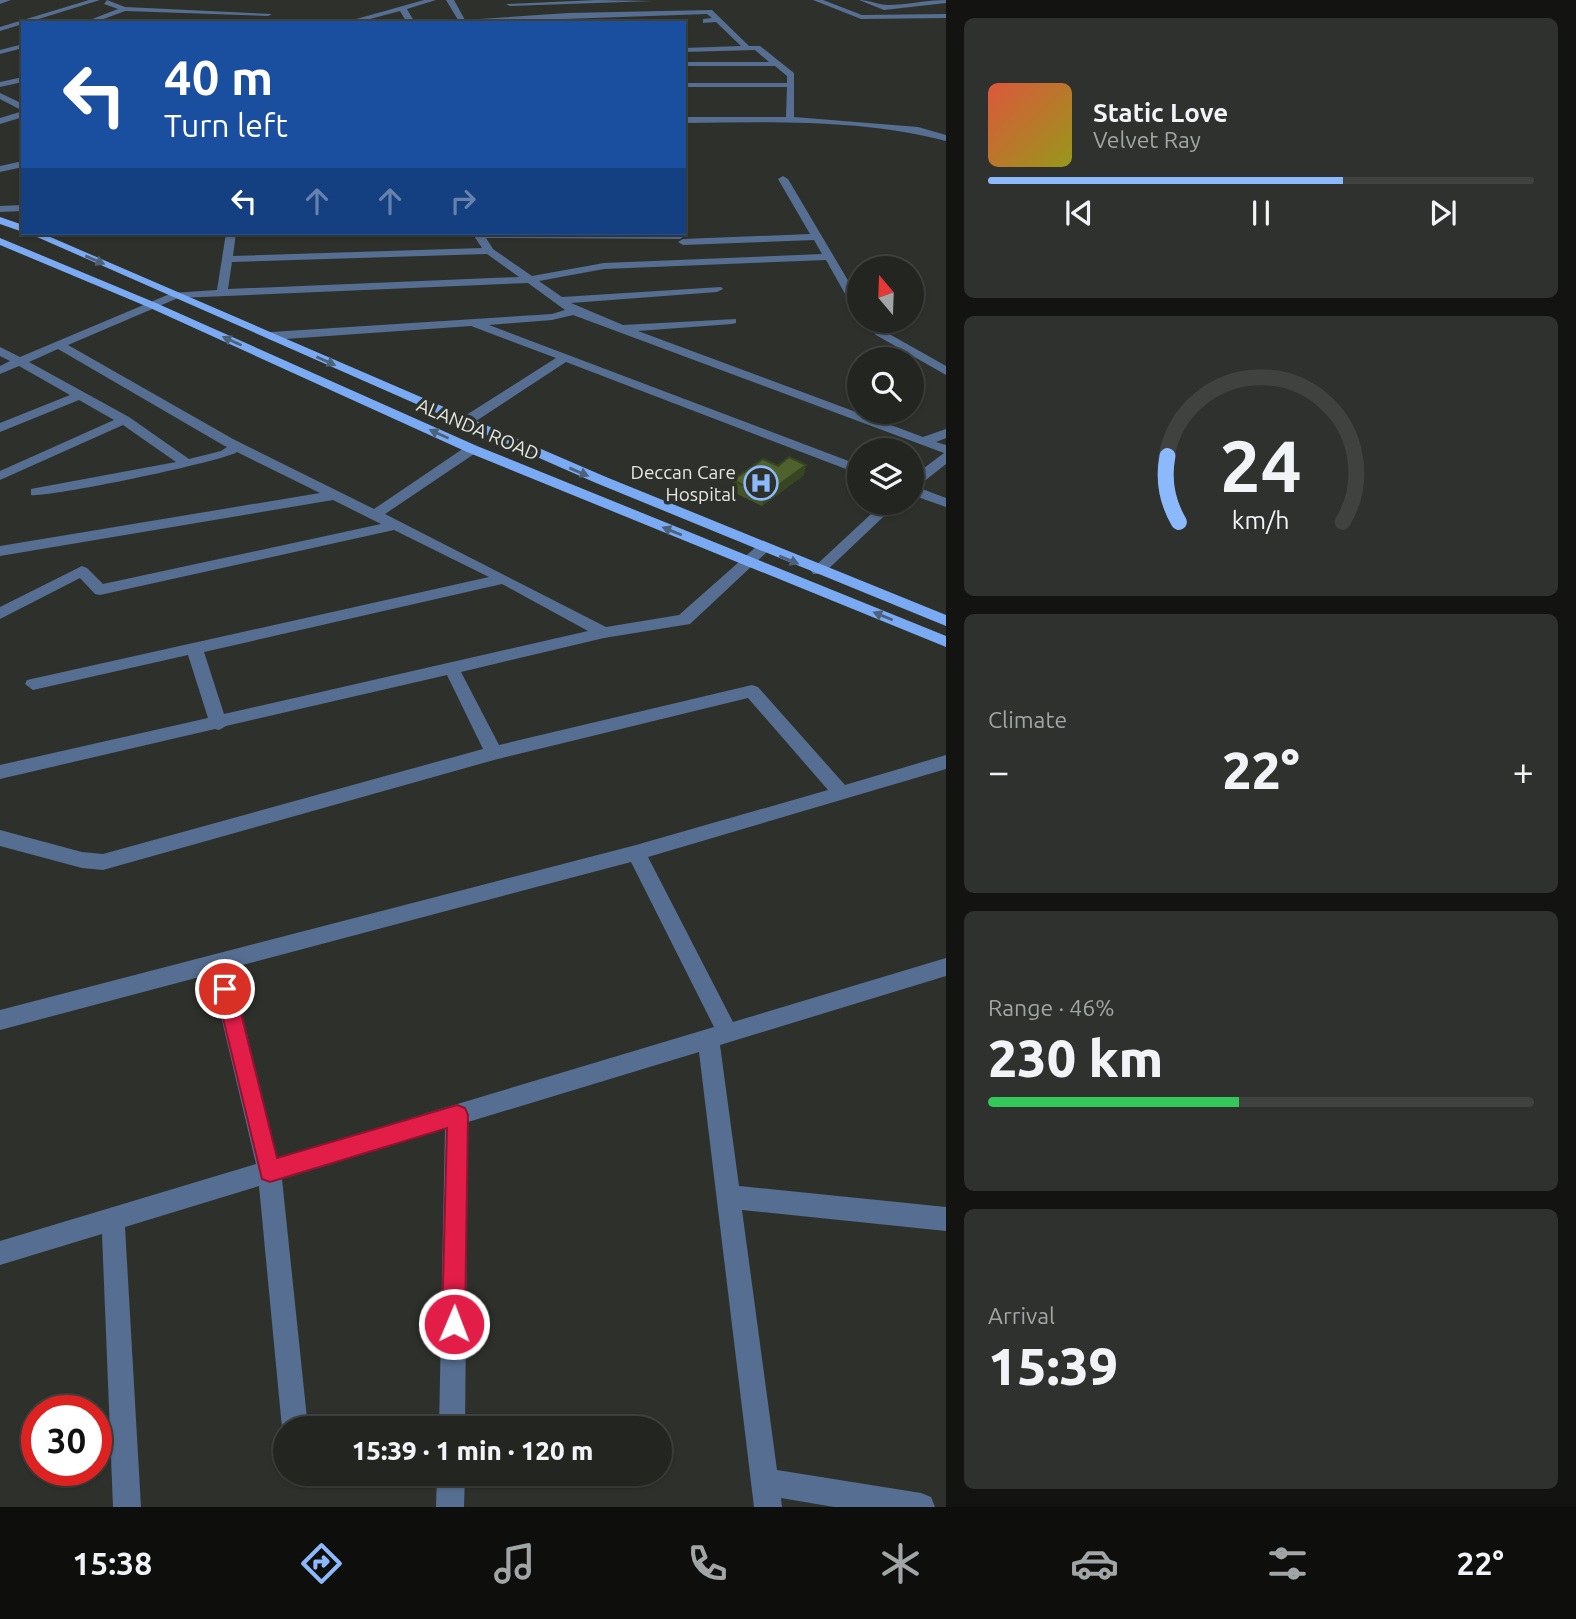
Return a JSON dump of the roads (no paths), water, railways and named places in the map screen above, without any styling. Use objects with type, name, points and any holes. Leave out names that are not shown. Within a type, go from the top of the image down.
[{"type":"main road","points":[[0,220],[21,228]]},
{"type":"main road","name":"ALANDA ROAD","points":[[38,235],[762,549],[946,621]]},
{"type":"main road","name":"ALANDA ROAD","points":[[0,241],[152,305],[472,449],[946,642]]},
{"type":"street","points":[[0,2],[7,0]]},
{"type":"street","points":[[26,21],[96,0]]},
{"type":"street","points":[[105,1],[120,0]]},
{"type":"street","points":[[267,0],[270,21]]},
{"type":"street","points":[[352,21],[404,4],[432,0]]},
{"type":"street","points":[[450,0],[462,21]]},
{"type":"street","points":[[817,0],[862,17],[946,16]]},
{"type":"street","points":[[863,0],[903,16]]},
{"type":"street","points":[[105,1],[124,9],[268,14]]},
{"type":"street","points":[[509,2],[649,1]]},
{"type":"street","points":[[884,8],[946,1]]},
{"type":"street","points":[[509,2],[524,20]]},
{"type":"street","points":[[404,4],[410,21]]},
{"type":"street","points":[[91,21],[124,9]]},
{"type":"street","points":[[494,21],[709,12],[747,48]]},
{"type":"street","points":[[686,21],[718,20]]},
{"type":"street","points":[[0,29],[21,23]]},
{"type":"street","points":[[0,52],[21,47]]},
{"type":"street","points":[[686,50],[757,48],[791,75],[790,120]]},
{"type":"street","points":[[686,64],[776,64]]},
{"type":"street","points":[[0,85],[21,80]]},
{"type":"street","points":[[686,85],[790,85]]},
{"type":"street","points":[[0,96],[21,107]]},
{"type":"street","points":[[0,121],[21,115]]},
{"type":"street","points":[[686,120],[790,120],[918,130],[945,138]]},
{"type":"street","points":[[0,169],[21,164]]},
{"type":"street","points":[[783,179],[847,288]]},
{"type":"street","points":[[0,209],[21,208]]},
{"type":"street","points":[[222,293],[231,235]]},
{"type":"street","points":[[478,235],[489,251],[574,311],[946,450]]},
{"type":"street","points":[[545,235],[816,237]]},
{"type":"street","points":[[681,237],[694,262]]},
{"type":"street","points":[[227,259],[489,251]]},
{"type":"street","points":[[0,370],[176,295],[530,279],[604,266],[828,257]]},
{"type":"street","points":[[559,301],[717,289]]},
{"type":"street","points":[[271,336],[552,317],[574,311]]},
{"type":"street","points":[[621,329],[732,321]]},
{"type":"street","points":[[471,323],[847,466]]},
{"type":"street","points":[[880,333],[946,371]]},
{"type":"street","points":[[59,345],[236,446],[504,579],[604,633]]},
{"type":"street","points":[[0,352],[124,420],[188,464]]},
{"type":"street","points":[[465,422],[563,359]]},
{"type":"street","points":[[0,428],[79,396]]},
{"type":"street","points":[[0,476],[124,420]]},
{"type":"street","points":[[925,442],[946,433]]},
{"type":"street","points":[[36,492],[188,464],[218,457],[236,446]]},
{"type":"street","points":[[374,514],[472,449]]},
{"type":"street","points":[[924,474],[946,457]]},
{"type":"street","points":[[0,551],[335,495]]},
{"type":"street","points":[[924,495],[946,503]]},
{"type":"street","points":[[818,571],[878,515]]},
{"type":"street","points":[[0,614],[82,571],[100,590],[396,525]]},
{"type":"street","points":[[0,772],[219,724],[451,667],[604,633],[684,620],[762,549]]},
{"type":"street","points":[[33,684],[504,579]]},
{"type":"street","points":[[194,648],[219,724]]},
{"type":"street","points":[[451,667],[494,753]]},
{"type":"street","points":[[0,838],[82,860],[103,862],[494,753],[752,691],[841,792]]},
{"type":"street","points":[[0,1020],[636,853],[946,762]]},
{"type":"street","points":[[636,853],[718,1036],[728,1197],[767,1494],[921,1507]]},
{"type":"street","points":[[219,963],[270,1171],[294,1416]]},
{"type":"street","points":[[0,1253],[946,967]]},
{"type":"street","points":[[452,1416],[457,1115]]},
{"type":"street","points":[[728,1197],[946,1219]]},
{"type":"street","points":[[113,1219],[127,1507]]},
{"type":"street","points":[[450,1507],[451,1486]]},
{"type":"place","name":"Deccan Care Hospital","points":[[761,483]]}]
